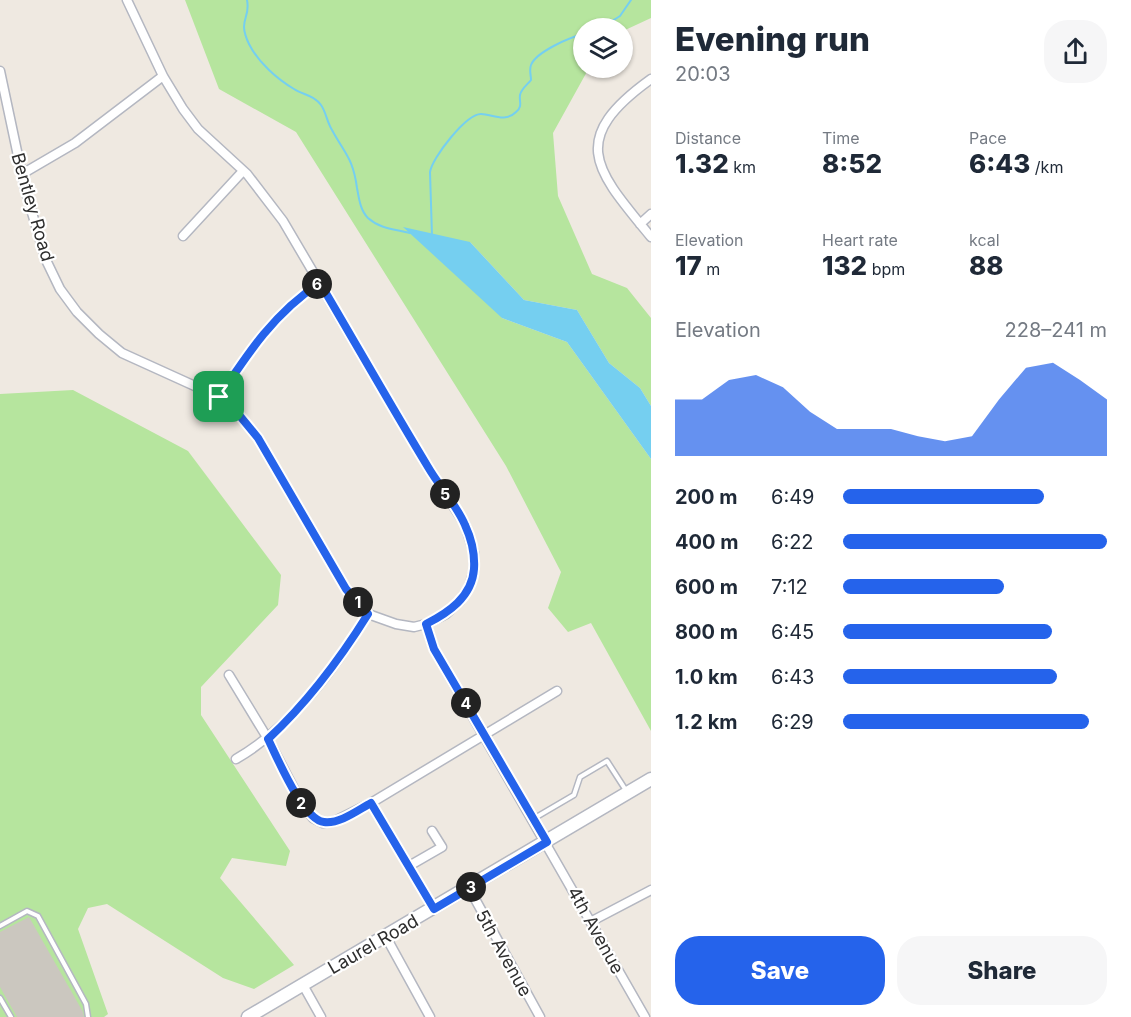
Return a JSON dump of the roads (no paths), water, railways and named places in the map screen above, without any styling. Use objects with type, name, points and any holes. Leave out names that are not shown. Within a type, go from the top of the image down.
[{"type":"main road","name":"Laurel Road","points":[[248,1017],[651,779]]},
{"type":"street","points":[[127,0],[163,76],[198,129],[243,171],[283,222],[429,469],[465,524],[474,553],[474,571],[469,588],[460,601],[446,614],[426,624]]},
{"type":"street","name":"Bentley Road","points":[[0,71],[22,174],[46,260],[60,289],[77,312],[122,353],[219,397],[235,410],[258,438],[346,589],[368,614],[396,624],[414,627],[426,624]]},
{"type":"street","points":[[22,174],[75,143],[163,76]]},
{"type":"street","points":[[651,79],[624,99],[610,114],[599,140],[600,160],[605,179],[651,237]]},
{"type":"street","points":[[183,236],[243,171]]},
{"type":"street","points":[[640,224],[651,214]]},
{"type":"street","points":[[219,397],[253,346],[280,312],[320,283]]},
{"type":"street","points":[[236,759],[268,739],[296,713],[368,614]]},
{"type":"street","name":"4th Avenue","points":[[426,624],[434,649],[547,842],[645,1017]]},
{"type":"street","points":[[229,675],[268,739],[303,806],[322,823],[335,821],[371,803],[557,691]]},
{"type":"street","points":[[371,803],[434,909]]},
{"type":"street","points":[[409,866],[442,847],[432,831]]},
{"type":"street","name":"5th Avenue","points":[[469,888],[540,1017]]},
{"type":"street","points":[[592,921],[651,890]]},
{"type":"street","points":[[386,937],[430,1017]]},
{"type":"street","points":[[303,985],[321,1017]]},
{"type":"lane","points":[[533,819],[569,799],[576,790],[580,777],[607,761],[627,793]]},
{"type":"lane","points":[[0,926],[27,911],[38,915],[86,1004],[88,1017]]},
{"type":"lane","points":[[0,998],[10,1017]]},
{"type":"water","points":[[403,227],[470,242],[524,300],[577,310],[609,363],[640,388],[651,406],[651,459],[567,342],[502,318]]},
{"type":"waterway","points":[[247,0],[244,29],[249,44],[257,57],[275,75],[321,105],[330,127],[351,163],[360,204],[365,215],[383,227],[410,233]]},
{"type":"waterway","points":[[617,18],[631,0]]},
{"type":"waterway","points":[[432,236],[430,172],[443,147],[467,121],[475,116],[481,114],[507,117],[516,112],[520,106],[521,93],[531,80],[530,67],[534,60],[554,46],[573,37]]}]
